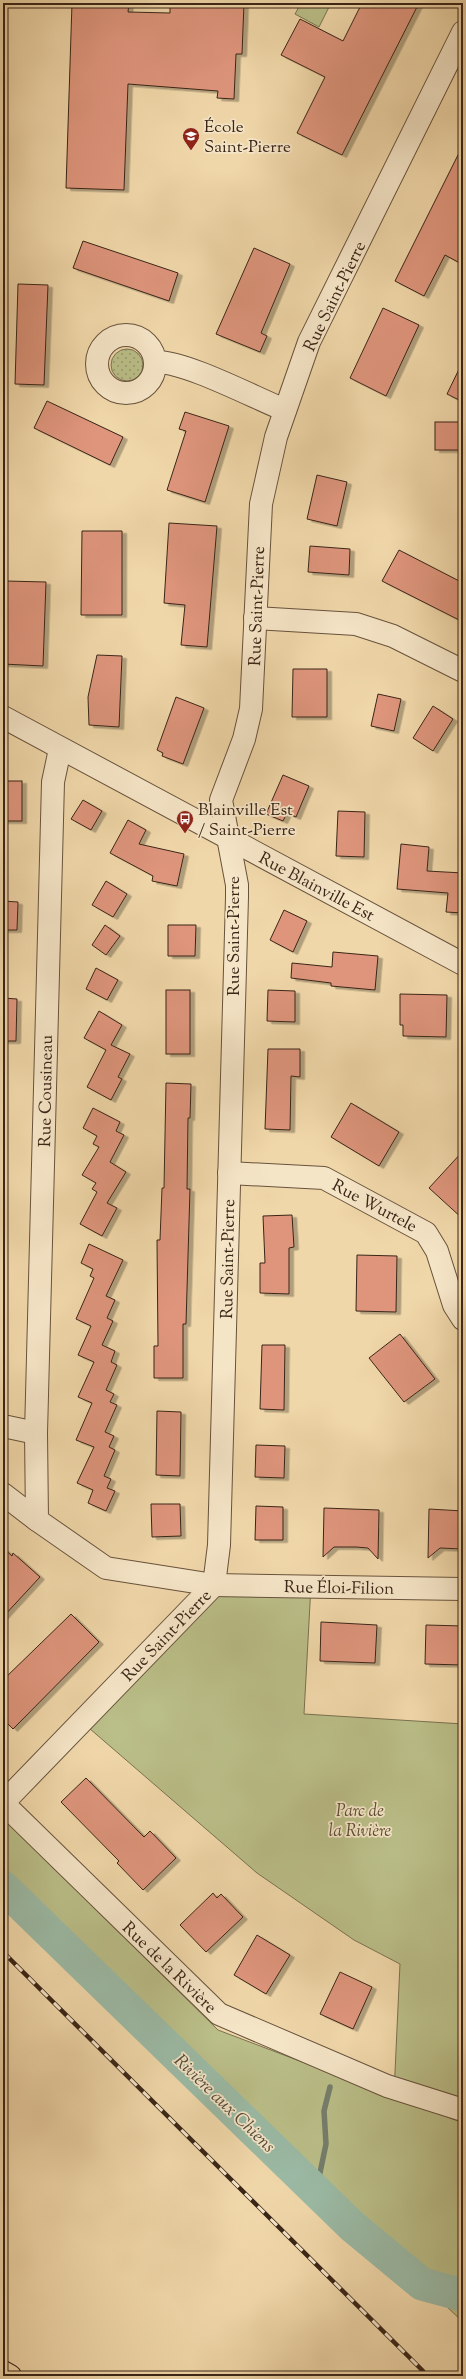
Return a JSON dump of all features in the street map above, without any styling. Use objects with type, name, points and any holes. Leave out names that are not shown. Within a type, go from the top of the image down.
[{"type":"highway","points":[[3,2372],[10,2376]]},
{"type":"street","name":"Rue Saint-Pierre","points":[[3,1803],[214,1585],[219,1546],[237,884],[221,800],[248,724],[256,618],[261,504],[270,459],[285,410],[316,327],[355,252],[463,32]]},
{"type":"street","points":[[156,362],[168,363],[186,369],[285,410]]},
{"type":"street","points":[[256,618],[356,624],[393,636],[463,672]]},
{"type":"street","name":"Rue Blainville Est","points":[[3,717],[60,749],[463,964]]},
{"type":"street","name":"Rue Cousineau","points":[[37,1520],[36,1433],[53,782],[60,749]]},
{"type":"street","name":"Rue Wurtele","points":[[229,1173],[324,1178],[426,1233],[437,1251],[454,1305],[463,1319]]},
{"type":"street","points":[[3,1426],[36,1433]]},
{"type":"street","points":[[3,1494],[37,1520],[106,1568],[214,1585]]},
{"type":"street","name":"Rue Éloi-Filion","points":[[214,1585],[311,1585],[463,1589]]},
{"type":"street","name":"Rue de la Rivière","points":[[3,1803],[219,2014],[387,2086],[463,2110]]},
{"type":"green space","points":[[301,3],[331,3],[319,27],[295,14]]},
{"type":"green space","points":[[124,349],[130,349],[140,356],[143,365],[142,371],[136,378],[130,381],[124,381],[114,374],[111,368],[111,362],[118,352]]},
{"type":"green space","name":"Parc de la Rivière","points":[[214,1585],[311,1585],[304,1714],[463,1724],[463,2115],[394,2094],[400,1964],[354,1940],[257,1873],[82,1722]]},
{"type":"green space","points":[[3,1818],[218,2030],[463,2123],[463,2322],[3,1886]]},
{"type":"building","points":[[72,3],[129,3],[128,12],[170,13],[170,3],[244,3],[242,54],[236,54],[234,99],[217,98],[218,91],[128,84],[124,190],[66,188]]},
{"type":"building","points":[[362,3],[419,3],[342,155],[297,133],[325,77],[281,55],[300,19],[343,41]]},
{"type":"building","points":[[463,145],[463,252],[458,262],[445,255],[424,296],[395,281]]},
{"type":"building","points":[[83,241],[178,273],[169,301],[73,268]]},
{"type":"building","points":[[254,248],[290,264],[261,333],[267,336],[260,352],[216,334]]},
{"type":"building","points":[[18,284],[48,285],[44,385],[15,384]]},
{"type":"building","points":[[383,308],[419,325],[386,396],[350,378]]},
{"type":"building","points":[[463,361],[463,402],[447,394]]},
{"type":"building","points":[[47,401],[123,437],[110,465],[34,428]]},
{"type":"building","points":[[185,412],[229,426],[205,502],[167,490],[186,431],[179,429]]},
{"type":"building","points":[[435,422],[463,422],[463,450],[435,450]]},
{"type":"building","points":[[317,475],[347,482],[337,526],[307,519]]},
{"type":"building","points":[[169,523],[217,526],[207,647],[181,645],[185,605],[164,603]]},
{"type":"building","points":[[82,531],[122,531],[122,615],[81,615]]},
{"type":"building","points":[[310,546],[350,549],[349,575],[308,572]]},
{"type":"building","points":[[399,550],[463,583],[463,622],[382,581]]},
{"type":"building","points":[[6,581],[46,582],[43,666],[3,664]]},
{"type":"building","points":[[97,655],[122,656],[119,727],[89,725],[88,697]]},
{"type":"building","points":[[293,669],[327,669],[327,717],[292,717]]},
{"type":"building","points":[[378,694],[401,699],[394,731],[371,726]]},
{"type":"building","points":[[176,697],[204,708],[183,764],[162,756],[163,753],[157,750]]},
{"type":"building","points":[[433,706],[453,719],[433,751],[413,738]]},
{"type":"building","points":[[283,775],[309,786],[296,817],[287,813],[283,821],[266,814]]},
{"type":"building","points":[[3,781],[22,781],[22,821],[3,821]]},
{"type":"building","points":[[83,800],[102,811],[91,830],[71,819]]},
{"type":"building","points":[[338,811],[365,812],[364,857],[336,856]]},
{"type":"building","points":[[128,820],[146,830],[139,844],[184,854],[177,886],[152,881],[153,876],[110,853]]},
{"type":"building","points":[[401,844],[429,847],[427,871],[463,873],[463,913],[446,912],[448,893],[397,889]]},
{"type":"building","points":[[106,881],[127,894],[113,917],[92,905]]},
{"type":"building","points":[[3,901],[18,902],[17,930],[3,930]]},
{"type":"building","points":[[284,910],[307,921],[293,952],[270,940]]},
{"type":"building","points":[[105,925],[120,936],[106,955],[92,945]]},
{"type":"building","points":[[168,925],[196,925],[195,956],[168,956]]},
{"type":"building","points":[[333,952],[378,956],[375,990],[331,986],[331,983],[291,978],[292,963],[332,967]]},
{"type":"building","points":[[96,968],[118,980],[107,1000],[86,989]]},
{"type":"building","points":[[166,990],[190,990],[190,1054],[166,1054]]},
{"type":"building","points":[[268,990],[295,991],[295,1022],[267,1021]]},
{"type":"building","points":[[400,994],[447,995],[446,1037],[403,1036],[403,1025],[400,1025]]},
{"type":"building","points":[[3,998],[17,999],[16,1041],[3,1041]]},
{"type":"building","points":[[99,1011],[122,1025],[111,1045],[130,1054],[118,1077],[122,1079],[111,1100],[87,1087],[106,1050],[84,1038]]},
{"type":"building","points":[[268,1049],[300,1049],[300,1077],[291,1076],[290,1130],[265,1129]]},
{"type":"building","points":[[166,1083],[191,1084],[190,1118],[188,1118],[187,1189],[190,1189],[186,1324],[183,1324],[183,1378],[154,1378],[154,1346],[158,1346],[157,1240],[160,1240],[162,1188],[164,1188]]},
{"type":"building","points":[[351,1103],[399,1132],[379,1166],[331,1137]]},
{"type":"building","points":[[93,1108],[120,1122],[116,1131],[124,1135],[110,1162],[126,1172],[107,1203],[117,1208],[102,1236],[80,1224],[97,1192],[92,1189],[96,1183],[82,1175],[99,1147],[93,1144],[97,1136],[83,1128]]},
{"type":"building","points":[[463,1151],[463,1219],[429,1188]]},
{"type":"building","points":[[292,1215],[294,1247],[289,1248],[289,1294],[260,1293],[260,1263],[265,1263],[263,1216]]},
{"type":"building","points":[[89,1244],[123,1260],[106,1296],[115,1300],[107,1318],[113,1321],[102,1345],[115,1351],[111,1362],[117,1365],[106,1390],[114,1394],[110,1402],[117,1405],[105,1432],[114,1436],[109,1447],[115,1450],[104,1476],[111,1479],[107,1488],[115,1491],[106,1511],[88,1503],[93,1490],[77,1483],[94,1447],[76,1440],[92,1403],[78,1397],[94,1362],[78,1355],[91,1326],[76,1319],[94,1278],[90,1276],[93,1269],[81,1263]]},
{"type":"building","points":[[357,1255],[397,1256],[396,1312],[356,1311]]},
{"type":"building","points":[[400,1334],[435,1379],[404,1402],[369,1358]]},
{"type":"building","points":[[262,1345],[285,1345],[284,1410],[260,1409]]},
{"type":"building","points":[[157,1411],[181,1412],[180,1476],[156,1475]]},
{"type":"building","points":[[256,1445],[285,1446],[284,1478],[255,1477]]},
{"type":"building","points":[[151,1504],[180,1504],[181,1536],[152,1537]]},
{"type":"building","points":[[256,1506],[283,1507],[283,1540],[255,1540]]},
{"type":"building","points":[[324,1508],[379,1510],[378,1559],[368,1548],[356,1547],[334,1547],[323,1557]]},
{"type":"building","points":[[429,1509],[463,1511],[463,1549],[440,1548],[428,1558]]},
{"type":"building","points":[[3,1548],[12,1556],[13,1553],[40,1577],[3,1617]]},
{"type":"building","points":[[71,1614],[99,1642],[13,1729],[3,1719],[3,1680]]},
{"type":"building","points":[[321,1622],[377,1625],[375,1663],[320,1661]]},
{"type":"building","points":[[426,1625],[463,1626],[463,1665],[425,1664]]},
{"type":"building","points":[[86,1778],[144,1837],[150,1831],[176,1858],[143,1890],[117,1863],[119,1861],[61,1802]]},
{"type":"building","points":[[213,1893],[217,1898],[221,1894],[243,1917],[206,1952],[180,1925]]},
{"type":"building","points":[[257,1935],[290,1955],[266,1994],[234,1975]]},
{"type":"building","points":[[340,1972],[372,1987],[353,2029],[320,2014]]},
{"type":"waterway","name":"Rivière aux Chiens","points":[[3,1887],[352,2226],[422,2284],[463,2295]]},
{"type":"waterway","points":[[316,2192],[326,2144],[324,2111],[330,2087]]},
{"type":"railway","points":[[3,1952],[423,2371]]},
{"type":"place","name":"École Saint-Pierre","points":[[191,151]]},
{"type":"place","name":"Blainville Est / Saint-Pierre","points":[[185,834]]}]
